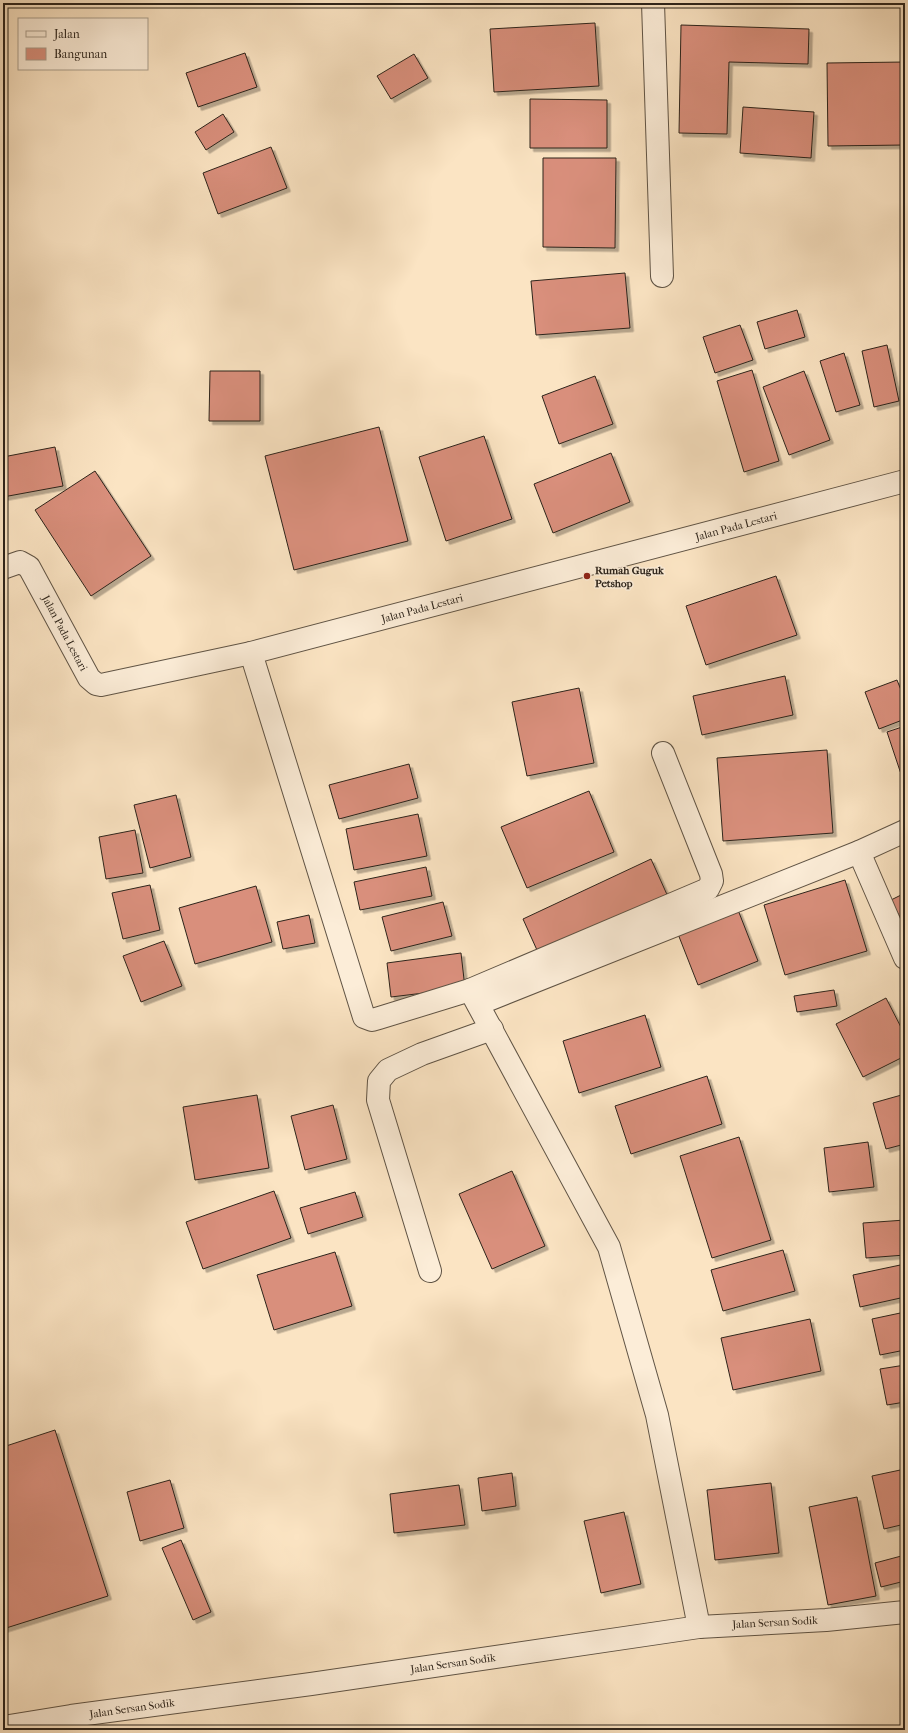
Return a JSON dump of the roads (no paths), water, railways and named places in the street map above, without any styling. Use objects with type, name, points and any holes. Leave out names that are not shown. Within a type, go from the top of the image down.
[{"type":"street","points":[[653,3],[662,276]]},
{"type":"street","name":"Jalan Pada Lestari","points":[[3,568],[20,562],[29,567],[89,678],[96,684],[115,683],[251,653],[905,481]]},
{"type":"street","points":[[251,653],[364,1017],[372,1020],[474,997],[859,852],[905,831]]},
{"type":"street","points":[[474,997],[708,889],[712,881],[711,874],[663,753]]},
{"type":"street","points":[[859,852],[905,958]]},
{"type":"street","points":[[474,997],[609,1247],[657,1415],[699,1626]]},
{"type":"street","points":[[430,1271],[378,1100],[379,1081],[388,1070],[422,1054],[492,1029]]},
{"type":"street","name":"Jalan Sersan Sodik","points":[[3,1727],[699,1626],[826,1620],[905,1612]]},
{"type":"place","name":"Rumah Guguk Petshop","points":[[587,576]]}]
